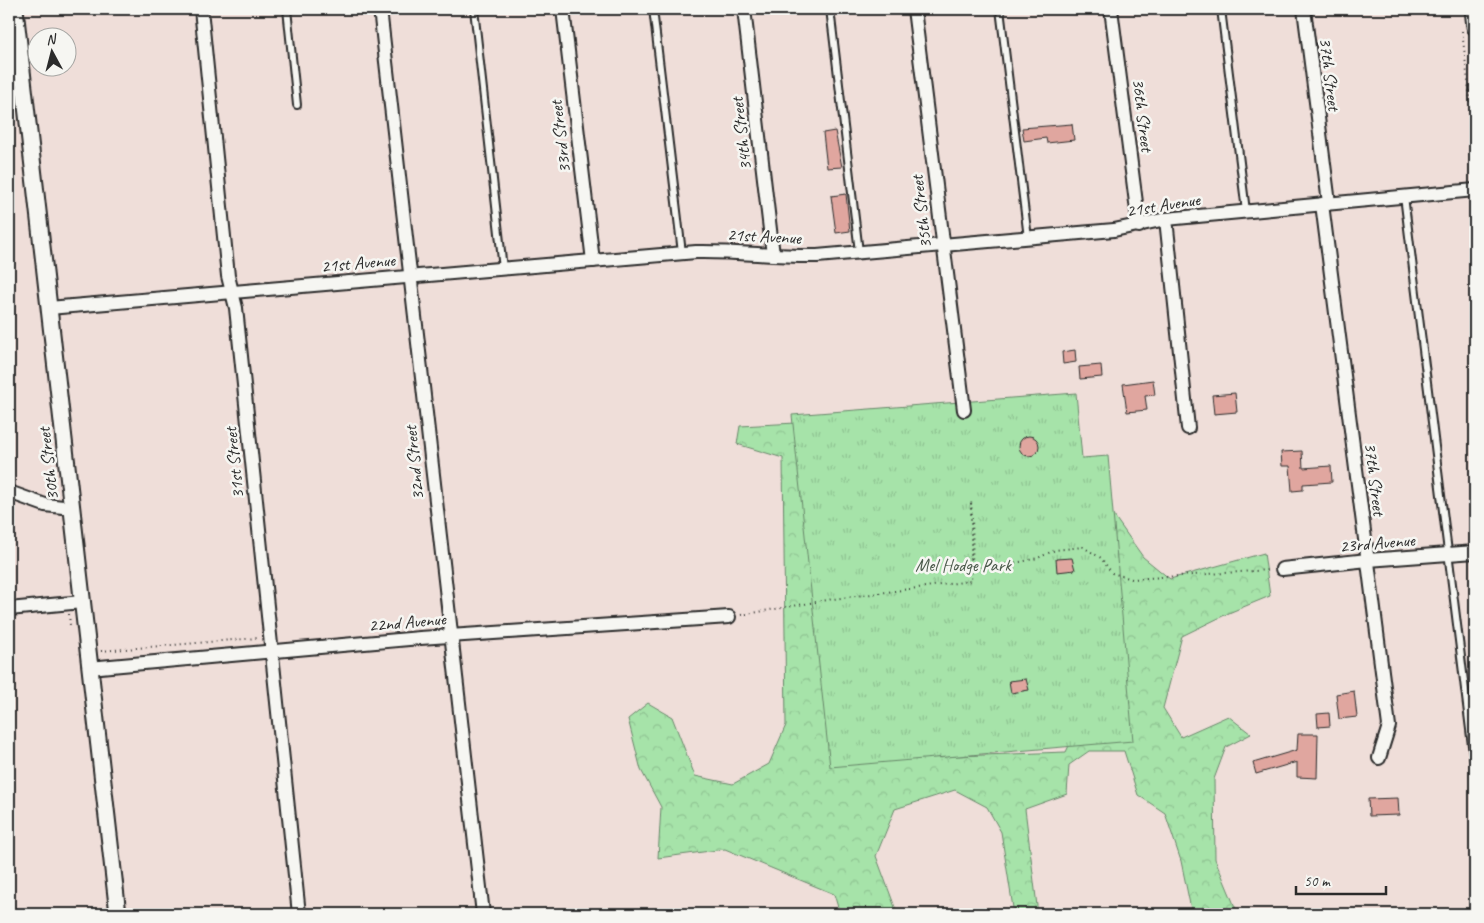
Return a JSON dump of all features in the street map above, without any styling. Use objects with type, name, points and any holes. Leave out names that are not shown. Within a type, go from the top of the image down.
[{"type":"street","name":"30th Street","points":[[15,9],[118,914]]},
{"type":"street","name":"31st Street","points":[[201,9],[228,276],[236,308],[270,652],[299,914]]},
{"type":"street","name":"32nd Street","points":[[380,9],[483,914]]},
{"type":"street","name":"33rd Street","points":[[563,9],[592,262]]},
{"type":"street","name":"34th Street","points":[[744,9],[774,255]]},
{"type":"street","name":"35th Street","points":[[914,9],[964,410]]},
{"type":"street","name":"36th Street","points":[[1111,9],[1139,226]]},
{"type":"street","name":"37th Street","points":[[1304,9],[1389,726],[1380,758]]},
{"type":"street","points":[[1468,27],[1473,9]]},
{"type":"street","name":"21st Avenue","points":[[49,308],[682,253],[742,251],[800,256],[859,252],[1028,238],[1139,226],[1166,219],[1475,190]]},
{"type":"street","points":[[1166,219],[1188,428]]},
{"type":"street","points":[[9,492],[45,505],[72,508]]},
{"type":"street","name":"23rd Avenue","points":[[1282,569],[1475,552]]},
{"type":"street","points":[[9,609],[82,602]]},
{"type":"street","name":"22nd Avenue","points":[[89,668],[451,636],[729,616]]},
{"type":"lane","points":[[287,9],[297,105]]},
{"type":"lane","points":[[474,9],[503,269]]},
{"type":"lane","points":[[653,9],[682,253]]},
{"type":"lane","points":[[830,9],[859,252]]},
{"type":"lane","points":[[1000,9],[1028,238]]},
{"type":"lane","points":[[1221,9],[1246,211]]},
{"type":"lane","points":[[1404,196],[1475,770]]},
{"type":"path","points":[[1468,27],[1475,141]]},
{"type":"path","points":[[729,616],[833,599],[970,581],[972,569],[973,536],[971,501],[972,569]]},
{"type":"path","points":[[972,569],[1038,558],[1055,550],[1083,547],[1101,558],[1112,573],[1132,579],[1282,569]]},
{"type":"path","points":[[87,651],[257,638]]},
{"type":"green space","name":"Mel Hodge Park","points":[[1076,393],[1082,458],[1108,456],[1133,741],[830,767],[792,415]]},
{"type":"green space","points":[[796,423],[847,760],[1066,752],[1088,705],[1107,506],[1143,557],[1170,579],[1264,553],[1270,596],[1231,612],[1182,636],[1163,708],[1181,737],[1228,716],[1251,734],[1226,747],[1214,779],[1215,859],[1238,914],[1192,914],[1181,861],[1165,813],[1138,795],[1124,751],[1089,751],[1069,765],[1067,794],[1025,809],[1038,914],[1014,914],[1001,832],[987,807],[955,790],[895,809],[876,856],[896,910],[902,914],[840,914],[834,894],[725,849],[658,858],[661,807],[641,770],[628,719],[648,703],[672,717],[695,776],[733,784],[769,764],[786,725],[783,458],[737,444],[740,426]]},
{"type":"building","points":[[1072,124],[1074,140],[1047,143],[1046,138],[1024,141],[1022,128]]},
{"type":"building","points":[[835,131],[842,167],[827,168],[823,133]]},
{"type":"building","points":[[846,194],[850,231],[836,233],[831,196]]},
{"type":"building","points":[[1075,350],[1076,362],[1063,364],[1062,352]]},
{"type":"building","points":[[1101,365],[1102,377],[1080,379],[1079,367]]},
{"type":"building","points":[[1153,380],[1155,395],[1145,396],[1147,410],[1127,412],[1123,384]]},
{"type":"building","points":[[1235,393],[1237,412],[1214,414],[1212,395]]},
{"type":"building","points":[[1029,436],[1036,439],[1039,446],[1036,453],[1029,456],[1022,453],[1019,446],[1022,439]]},
{"type":"building","points":[[1302,451],[1303,468],[1331,466],[1332,482],[1303,484],[1303,490],[1292,491],[1290,466],[1282,466],[1281,452]]},
{"type":"building","points":[[1072,558],[1075,570],[1057,572],[1056,559]]},
{"type":"building","points":[[1026,679],[1029,690],[1011,693],[1009,681]]},
{"type":"building","points":[[1354,691],[1357,717],[1339,719],[1336,694]]},
{"type":"building","points":[[1329,713],[1330,726],[1318,727],[1317,714]]},
{"type":"building","points":[[1298,734],[1318,734],[1317,778],[1297,777],[1297,762],[1256,774],[1253,763],[1297,750]]},
{"type":"building","points":[[1398,798],[1399,815],[1369,816],[1368,799]]}]
